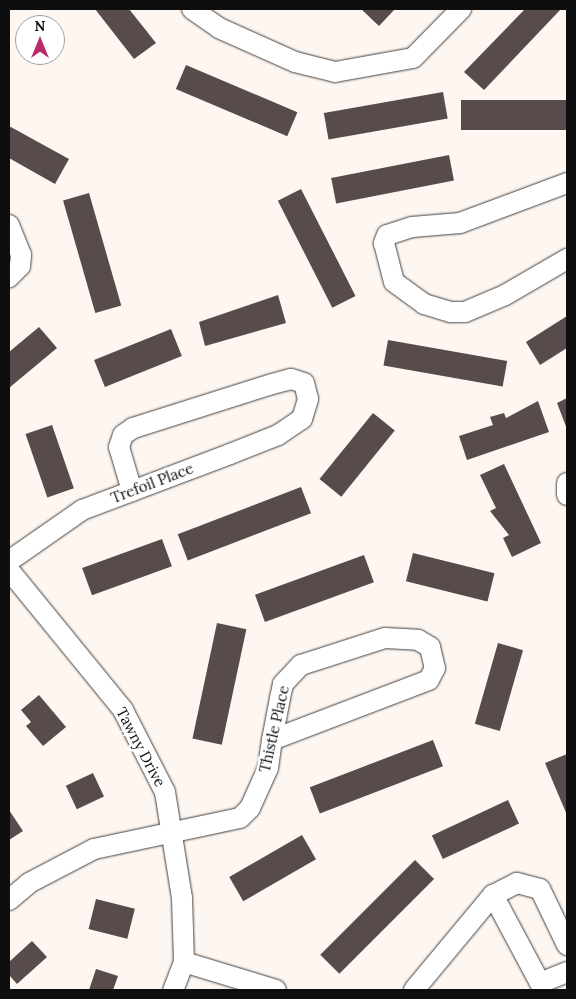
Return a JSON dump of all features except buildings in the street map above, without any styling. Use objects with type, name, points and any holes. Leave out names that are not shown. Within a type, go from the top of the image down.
[{"type":"street","points":[[199,10],[295,62],[335,72],[413,58],[461,9]]},
{"type":"street","points":[[567,183],[460,223],[412,227],[387,235],[384,256],[388,272],[407,294],[452,312],[465,312],[505,295],[567,259]]},
{"type":"street","points":[[9,225],[15,272]]},
{"type":"street","name":"Trefoil Place","points":[[9,561],[59,522],[132,491],[278,435],[302,418],[307,390],[304,383],[291,379],[133,428],[123,435],[118,448],[132,491]]},
{"type":"street","points":[[567,483],[567,495]]},
{"type":"street","name":"Tawny Drive","points":[[9,570],[123,710],[165,792],[174,829],[184,962],[173,990]]},
{"type":"street","name":"Thistle Place","points":[[9,900],[29,883],[94,849],[174,829],[240,818],[257,794],[288,674],[369,640],[398,636],[418,640],[430,647],[435,657],[429,680],[272,740]]},
{"type":"street","points":[[414,990],[493,895],[517,883],[540,889],[567,945]]},
{"type":"street","points":[[493,895],[540,982],[567,972]]},
{"type":"street","points":[[184,962],[276,990]]}]
